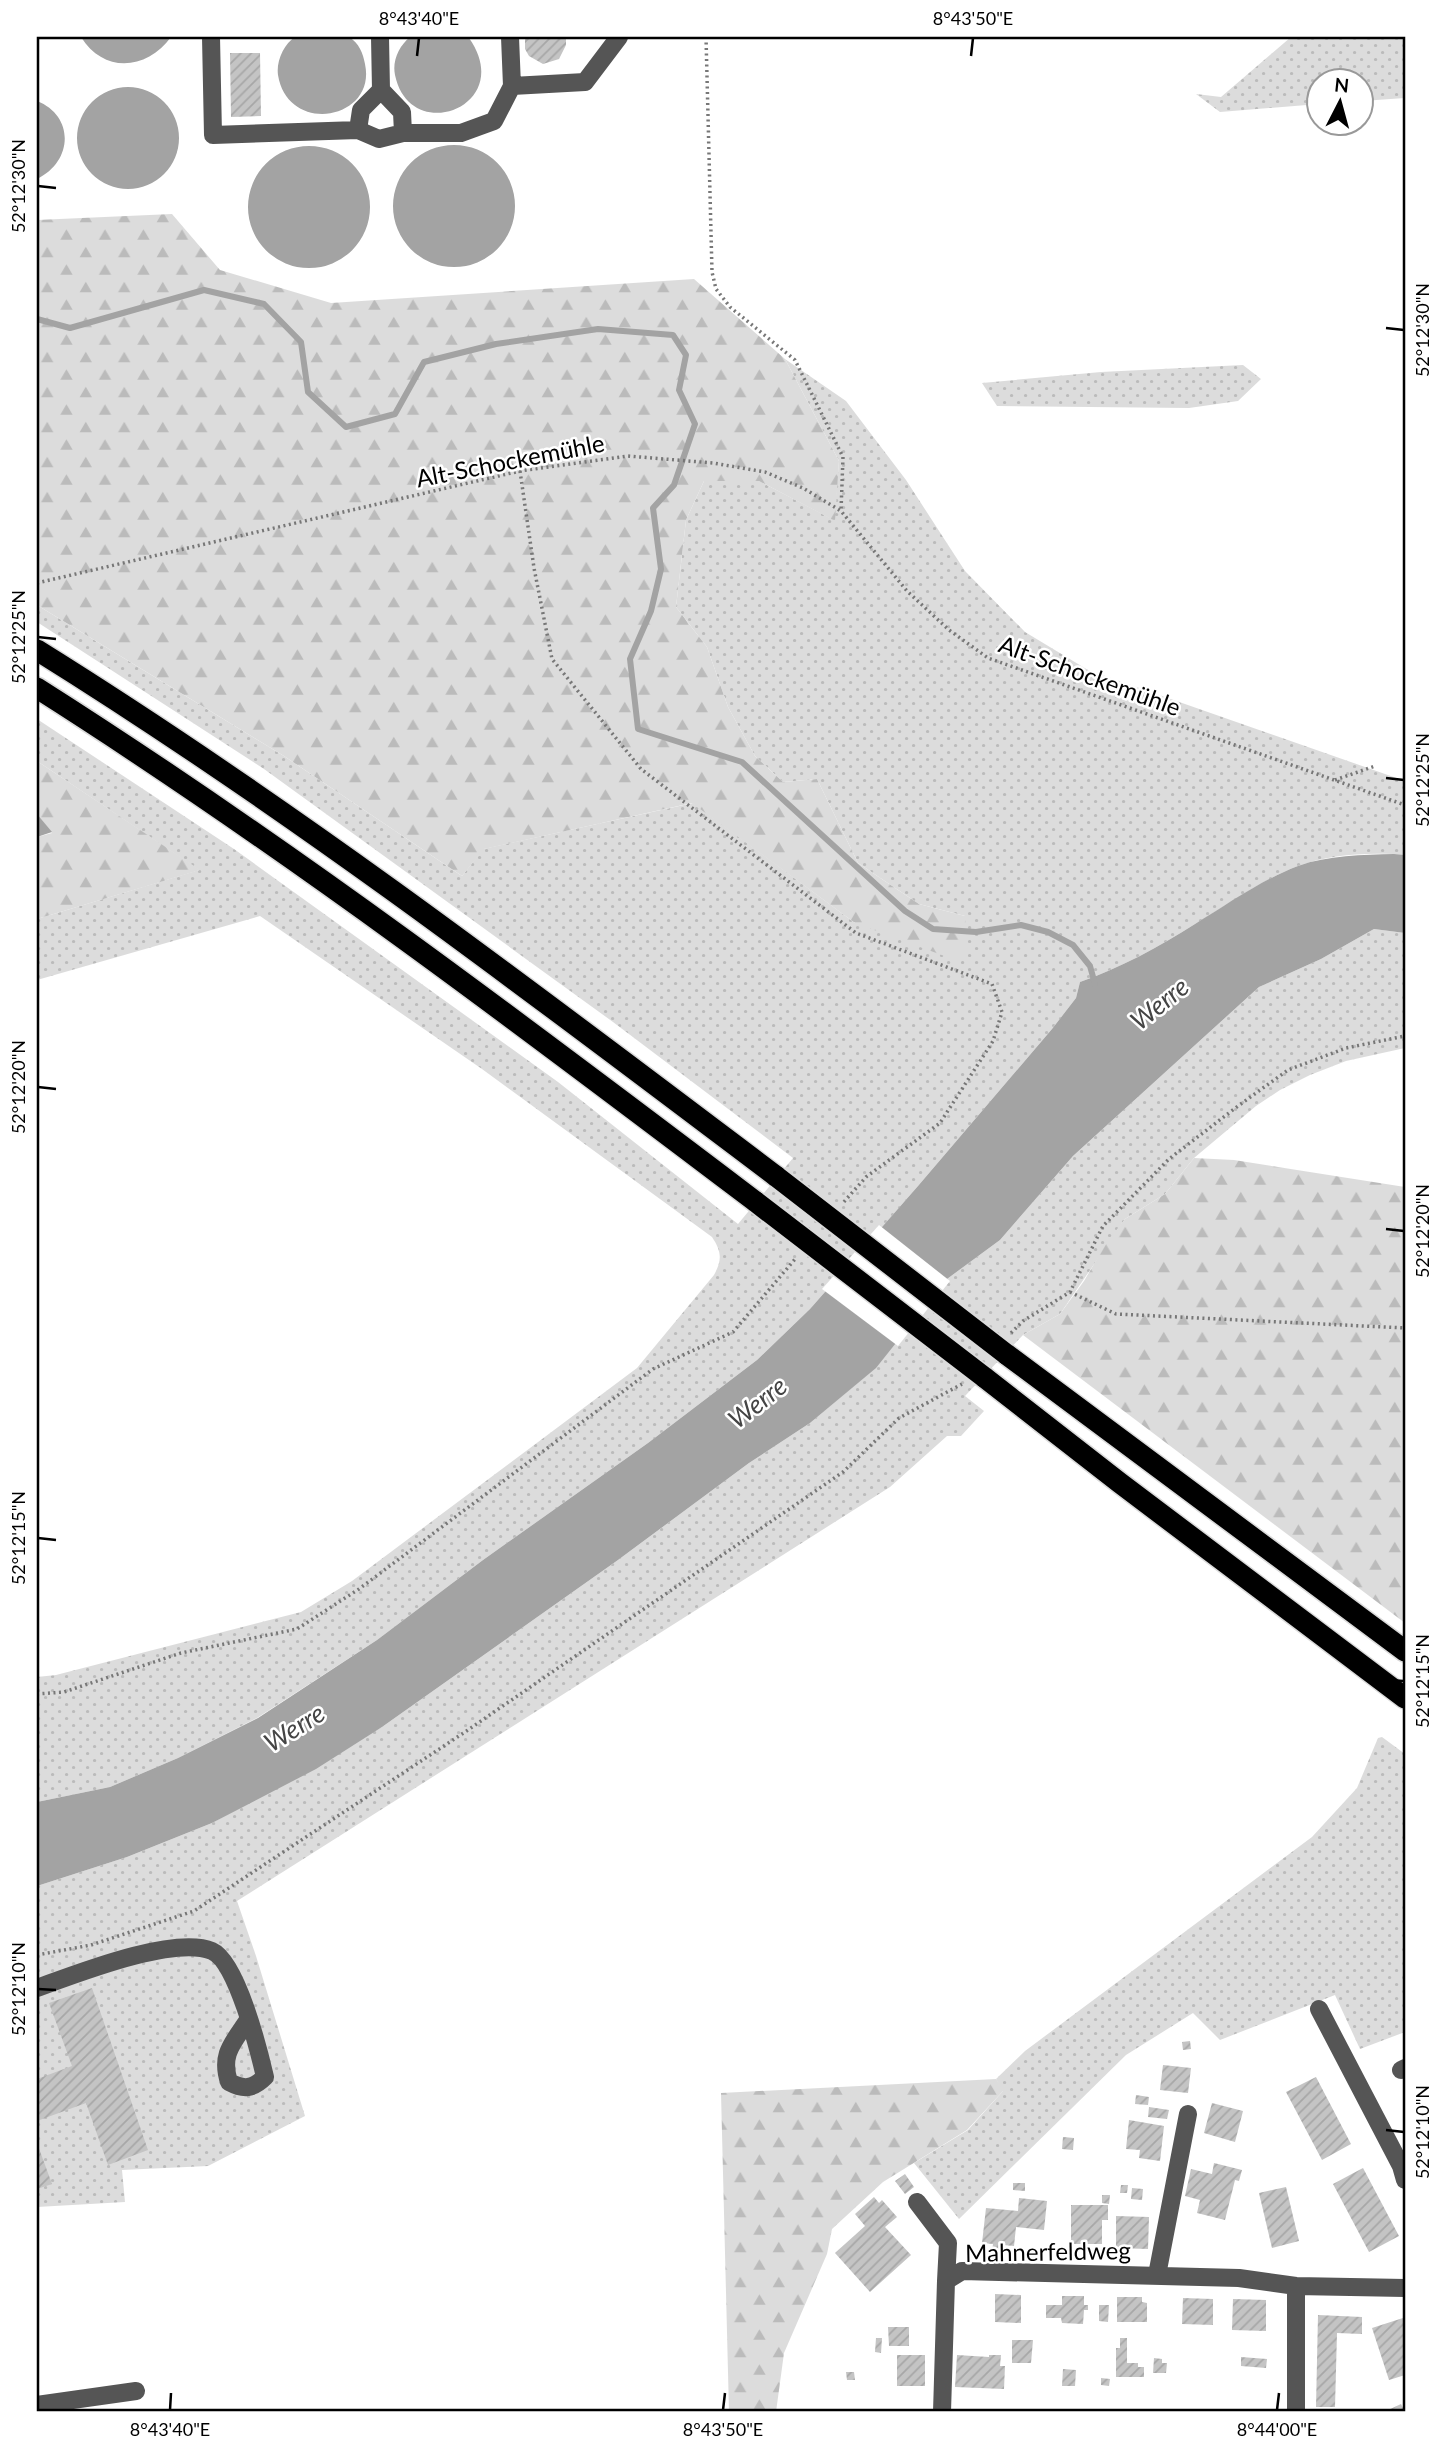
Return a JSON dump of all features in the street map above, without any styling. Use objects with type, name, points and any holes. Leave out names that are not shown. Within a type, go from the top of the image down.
[{"type":"highway","points":[[37,650],[192,751],[321,840],[556,1010],[1006,1354],[1405,1651]]},
{"type":"highway","points":[[37,688],[171,775],[541,1039],[1131,1492],[1405,1698]]},
{"type":"street","points":[[211,37],[213,135],[358,130],[379,139],[403,133],[461,133],[494,121],[512,86],[510,37]]},
{"type":"street","points":[[380,37],[381,90],[402,112],[403,133]]},
{"type":"street","points":[[512,86],[585,82],[619,37]]},
{"type":"street","points":[[358,130],[361,110],[381,90]]},
{"type":"street","points":[[37,1988],[93,1968],[177,1947],[213,1951],[231,1970],[248,2020]]},
{"type":"street","points":[[1319,2009],[1401,2166],[1405,2180]]},
{"type":"street","name":"Mahnerfeldweg","points":[[1157,2274],[1188,2114]]},
{"type":"street","points":[[917,2202],[948,2243],[946,2281]]},
{"type":"street","name":"Mahnerfeldweg","points":[[942,2412],[946,2281],[962,2271],[1157,2274],[1239,2278],[1296,2286],[1405,2288]]},
{"type":"street","points":[[1296,2286],[1296,2412]]},
{"type":"street","points":[[37,2405],[136,2391]]},
{"type":"path","points":[[706,37],[712,272],[716,289],[730,307],[795,360],[842,457],[841,511]]},
{"type":"path","name":"Alt-Schockemühle","points":[[37,583],[520,471],[628,456],[713,463],[765,472],[803,488],[841,511],[907,591],[948,630],[988,658],[1405,805]]},
{"type":"path","points":[[520,471],[534,568],[552,659],[641,769],[856,933],[992,984],[1002,1012],[993,1041],[940,1123],[866,1177],[839,1208]]},
{"type":"path","points":[[1333,780],[1375,766]]},
{"type":"path","points":[[1405,1036],[1346,1048],[1288,1070],[1238,1105],[1169,1159],[1103,1226],[1070,1292],[1116,1314],[1405,1328]]},
{"type":"path","points":[[37,1693],[64,1692],[181,1653],[297,1629],[359,1589],[653,1368],[733,1332],[804,1250]]},
{"type":"path","points":[[37,1955],[91,1945],[194,1911],[465,1732],[844,1472],[898,1418]]},
{"type":"green space","points":[[1291,37],[1405,37],[1405,98],[1376,100],[1376,66],[1306,66],[1306,105],[1220,112],[1196,94],[1221,97]]},
{"type":"green space","points":[[172,214],[220,270],[331,303],[694,279],[785,359],[839,461],[835,521],[759,481],[704,481],[686,520],[676,607],[707,647],[728,707],[755,756],[783,782],[817,779],[858,863],[919,904],[965,916],[968,948],[958,961],[855,923],[692,803],[484,849],[462,876],[284,756],[37,605],[37,220]]},
{"type":"green space","points":[[785,359],[846,401],[906,480],[965,571],[1025,632],[1088,670],[1405,781],[1405,855],[1351,855],[1298,866],[1258,885],[1153,949],[1080,982],[1076,998],[1052,1029],[918,1186],[810,1309],[757,1360],[648,1443],[483,1560],[377,1640],[257,1718],[178,1758],[110,1787],[37,1802],[37,1677],[56,1675],[301,1612],[352,1581],[637,1368],[714,1275],[720,1256],[712,1237],[482,1069],[260,916],[37,980],[37,919],[199,870],[37,761],[37,719],[234,849],[558,1082],[738,1224],[793,1158],[613,1022],[264,769],[37,622],[37,605],[284,756],[462,876],[483,849],[693,803],[855,923],[965,916],[919,904],[858,863],[817,779],[783,782],[755,756],[728,707],[707,647],[676,607],[686,520],[704,481],[759,481],[834,520],[839,461]]},
{"type":"green space","points":[[1243,365],[1261,379],[1238,401],[1189,408],[997,406],[982,383],[1101,372]]},
{"type":"green space","points":[[37,761],[200,870],[37,919],[37,837],[52,833],[37,814]]},
{"type":"green space","points":[[1374,929],[1405,933],[1405,1048],[1346,1061],[1280,1090],[1256,1106],[1194,1158],[1165,1194],[1125,1219],[1060,1314],[1023,1335],[965,1396],[984,1411],[961,1436],[947,1436],[890,1487],[237,1901],[305,2116],[208,2166],[122,2170],[125,2202],[37,2207],[37,1886],[127,1857],[212,1823],[382,1727],[618,1560],[749,1463],[810,1423],[875,1368],[947,1279],[1000,1240],[1073,1156],[1259,987],[1321,959]]},
{"type":"green space","points":[[1194,1158],[1234,1160],[1405,1187],[1405,1623],[1023,1335],[1060,1314],[1125,1219],[1165,1194]]},
{"type":"green space","points":[[1382,1737],[1405,1754],[1405,2032],[1360,2049],[1335,1995],[1220,2040],[1193,2013],[1126,2055],[959,2219],[914,2163],[968,2130],[1003,2091],[996,2079],[1025,2051],[1312,1837],[1357,1788],[1378,1738]]},
{"type":"green space","points":[[996,2079],[1004,2090],[967,2130],[883,2182],[832,2229],[827,2254],[784,2353],[776,2412],[729,2412],[721,2093]]},
{"type":"water","points":[[81,37],[171,37],[150,56],[126,63],[101,57],[90,49]]},
{"type":"water","points":[[295,37],[349,37],[355,42],[362,52],[365,64],[365,83],[358,98],[345,108],[330,113],[313,113],[298,107],[285,94],[278,75],[282,53]]},
{"type":"water","points":[[410,37],[469,38],[480,62],[480,83],[471,99],[456,109],[438,113],[420,109],[404,97],[395,75],[395,64],[400,49]]},
{"type":"water","points":[[128,87],[157,95],[171,109],[179,138],[171,167],[157,181],[128,189],[99,181],[85,167],[77,138],[85,109],[99,95]]},
{"type":"water","points":[[37,101],[58,117],[65,139],[58,162],[37,179]]},
{"type":"water","points":[[454,145],[477,149],[497,163],[511,183],[515,206],[511,229],[497,249],[477,263],[454,267],[431,263],[411,249],[397,229],[393,206],[397,183],[411,163],[431,149]]},
{"type":"water","points":[[309,146],[332,150],[352,164],[366,184],[370,207],[366,230],[352,250],[332,264],[309,268],[286,264],[266,250],[252,230],[248,207],[252,184],[266,164],[286,150]]},
{"type":"water","points":[[37,814],[52,832],[37,837]]},
{"type":"water","name":"Werre","points":[[1405,855],[1405,933],[1374,929],[1321,959],[1259,987],[1073,1156],[1000,1240],[947,1279],[876,1368],[810,1423],[749,1463],[618,1560],[382,1727],[316,1769],[212,1823],[127,1857],[37,1886],[37,1802],[110,1787],[178,1758],[258,1718],[377,1640],[483,1560],[648,1443],[757,1360],[810,1309],[918,1186],[1052,1029],[1076,998],[1080,982],[1153,949],[1258,885],[1298,866],[1333,858]]},
{"type":"pier","points":[[879,1225],[950,1281],[898,1346],[822,1289]]},
{"type":"building","points":[[525,37],[566,37],[566,45],[559,59],[543,64],[529,56],[525,49]]},
{"type":"building","points":[[230,53],[260,53],[261,116],[231,117]]},
{"type":"building","points":[[92,1988],[148,2150],[108,2165],[86,2103],[37,2121],[37,2079],[72,2066],[49,2003]]},
{"type":"building","points":[[1190,2041],[1191,2049],[1183,2050],[1182,2042]]},
{"type":"building","points":[[1163,2065],[1191,2068],[1188,2093],[1160,2090]]},
{"type":"building","points":[[1316,2077],[1351,2144],[1322,2160],[1286,2092]]},
{"type":"building","points":[[1136,2095],[1149,2097],[1148,2105],[1135,2104]]},
{"type":"building","points":[[1212,2103],[1243,2111],[1235,2142],[1204,2133]]},
{"type":"building","points":[[1149,2107],[1169,2110],[1167,2119],[1148,2117]]},
{"type":"building","points":[[1129,2120],[1164,2126],[1160,2161],[1139,2158],[1140,2150],[1126,2149]]},
{"type":"building","points":[[1063,2137],[1074,2138],[1073,2150],[1062,2149]]},
{"type":"building","points":[[37,2143],[52,2184],[37,2189]]},
{"type":"building","points":[[1214,2163],[1242,2170],[1239,2181],[1235,2180],[1225,2220],[1197,2213],[1200,2200],[1185,2196],[1191,2169],[1212,2174]]},
{"type":"building","points":[[1363,2168],[1399,2236],[1369,2252],[1333,2184]]},
{"type":"building","points":[[905,2174],[914,2187],[905,2194],[895,2181]]},
{"type":"building","points":[[1013,2183],[1025,2183],[1025,2191],[1013,2190]]},
{"type":"building","points":[[1121,2185],[1128,2185],[1127,2193],[1120,2193]]},
{"type":"building","points":[[1286,2187],[1299,2241],[1272,2248],[1259,2193]]},
{"type":"building","points":[[1132,2188],[1143,2189],[1142,2200],[1131,2199]]},
{"type":"building","points":[[1102,2195],[1110,2195],[1109,2204],[1102,2203]]},
{"type":"building","points":[[874,2197],[879,2203],[882,2200],[897,2217],[885,2227],[911,2255],[870,2292],[835,2253],[865,2226],[855,2214]]},
{"type":"building","points":[[1019,2198],[1047,2201],[1044,2230],[1016,2227],[1014,2246],[1003,2245],[1002,2252],[992,2251],[993,2244],[982,2243],[986,2208],[1018,2211]]},
{"type":"building","points":[[1071,2205],[1108,2205],[1108,2220],[1102,2220],[1102,2244],[1071,2244]]},
{"type":"building","points":[[1116,2216],[1149,2217],[1148,2249],[1116,2248]]},
{"type":"building","points":[[995,2294],[1021,2295],[1021,2323],[995,2322]]},
{"type":"building","points":[[1062,2296],[1084,2296],[1084,2305],[1088,2305],[1088,2310],[1084,2310],[1083,2324],[1062,2323],[1061,2318],[1046,2318],[1046,2305],[1062,2305]]},
{"type":"building","points":[[1117,2297],[1142,2297],[1142,2302],[1147,2303],[1147,2322],[1117,2322]]},
{"type":"building","points":[[1183,2298],[1213,2299],[1213,2325],[1182,2324]]},
{"type":"building","points":[[1233,2299],[1266,2300],[1266,2331],[1232,2330]]},
{"type":"building","points":[[1099,2305],[1109,2305],[1108,2322],[1099,2321]]},
{"type":"building","points":[[1318,2315],[1362,2317],[1362,2334],[1337,2333],[1335,2407],[1316,2407]]},
{"type":"building","points":[[1403,2318],[1405,2375],[1389,2380],[1372,2328]]},
{"type":"building","points":[[888,2327],[909,2327],[909,2346],[889,2346]]},
{"type":"building","points":[[876,2338],[882,2338],[881,2353],[875,2352]]},
{"type":"building","points":[[1120,2338],[1127,2338],[1127,2363],[1138,2363],[1138,2367],[1144,2367],[1144,2377],[1116,2377],[1116,2348],[1120,2348]]},
{"type":"building","points":[[1012,2340],[1033,2340],[1031,2363],[1012,2363]]},
{"type":"building","points":[[897,2355],[925,2355],[925,2386],[897,2386]]},
{"type":"building","points":[[957,2355],[1001,2355],[1000,2366],[1005,2366],[1004,2389],[955,2387]]},
{"type":"building","points":[[1241,2357],[1267,2359],[1266,2368],[1241,2366]]},
{"type":"building","points":[[1154,2358],[1167,2363],[1166,2373],[1153,2373]]},
{"type":"building","points":[[1063,2369],[1076,2370],[1075,2386],[1062,2386]]},
{"type":"building","points":[[846,2372],[854,2372],[855,2380],[847,2380]]},
{"type":"building","points":[[1101,2378],[1110,2379],[1109,2386],[1101,2385]]},
{"type":"building","points":[[1401,2404],[1405,2412],[1384,2412]]},
{"type":"building","points":[[898,2409],[924,2409],[924,2412],[898,2412]]},
{"type":"waterway","points":[[37,319],[70,328],[204,290],[264,304],[301,342],[308,392],[346,427],[395,414],[424,362],[496,344],[598,329],[673,335],[686,355],[679,390],[695,424],[674,485],[653,508],[661,569],[651,611],[630,659],[638,729],[742,762],[905,911],[933,929],[976,932],[1021,925],[1048,932],[1073,945],[1090,966],[1095,984]]}]
